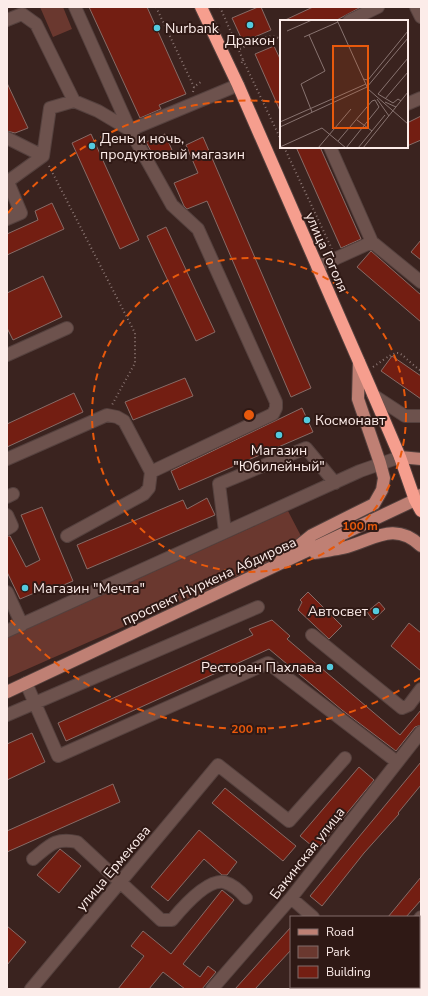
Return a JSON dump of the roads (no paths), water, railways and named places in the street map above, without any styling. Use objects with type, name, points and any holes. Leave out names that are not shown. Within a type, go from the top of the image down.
[{"type":"highway","name":"улица Гоголя","points":[[201,7],[238,85],[374,395],[418,498],[421,511]]},
{"type":"main road","points":[[273,568],[312,535],[374,504],[382,490],[384,478],[358,399],[361,367]]},
{"type":"main road","points":[[400,457],[421,459]]},
{"type":"main road","name":"проспект Нуркена Абдирова","points":[[7,692],[273,568],[418,498]]},
{"type":"main road","points":[[300,555],[344,548],[385,533],[413,538],[421,546]]},
{"type":"street","points":[[28,7],[31,20]]},
{"type":"street","points":[[75,7],[130,130],[172,205],[198,229],[276,402],[276,408],[272,414],[151,472]]},
{"type":"street","points":[[351,20],[378,7]]},
{"type":"street","points":[[416,7],[421,17]]},
{"type":"street","points":[[7,20],[22,14],[36,24],[74,101]]},
{"type":"street","points":[[130,130],[238,85]]},
{"type":"street","points":[[408,104],[421,98]]},
{"type":"street","points":[[7,219],[20,213],[8,182],[44,156],[50,108],[74,101],[98,111],[130,130]]},
{"type":"street","points":[[7,138],[44,156]]},
{"type":"street","points":[[330,148],[372,242],[421,282]]},
{"type":"street","points":[[317,267],[372,242]]},
{"type":"street","points":[[7,355],[67,328]]},
{"type":"street","points":[[374,395],[405,416],[421,416]]},
{"type":"street","points":[[7,459],[107,415],[117,417],[124,421],[151,472],[149,488],[144,494],[67,536]]},
{"type":"street","points":[[225,532],[219,484],[306,448],[335,484]]},
{"type":"street","points":[[7,632],[225,532],[380,463],[400,457]]},
{"type":"street","points":[[7,514],[12,526],[7,529]]},
{"type":"street","points":[[7,592],[22,625]]},
{"type":"street","points":[[7,715],[258,607]]},
{"type":"street","points":[[312,635],[402,708],[409,704],[421,688]]},
{"type":"street","points":[[26,683],[58,756],[268,663],[397,762]]},
{"type":"street","name":"Бакинская улица","points":[[212,989],[291,898],[421,732]]},
{"type":"street","name":"улица Ермекова","points":[[30,989],[218,766],[289,821],[345,758]]},
{"type":"street","points":[[33,859],[53,842],[65,839],[77,842],[121,881],[161,920],[172,920],[185,904],[208,886],[222,882],[235,886],[246,898]]},
{"type":"street","points":[[291,898],[312,916]]},
{"type":"place","name":"Дракон","points":[[250,25]]},
{"type":"place","name":"Nurbank","points":[[157,28]]},
{"type":"place","name":"День и ночь, продуктовый магазин","points":[[92,146]]},
{"type":"place","name":"Космонавт","points":[[307,420]]},
{"type":"place","name":"Магазин \"Юбилейный\"","points":[[279,435]]},
{"type":"place","name":"Магазин \"Мечта\"","points":[[25,588]]},
{"type":"place","name":"Автосвет","points":[[376,611]]},
{"type":"place","name":"Ресторан Пахлава","points":[[330,667]]}]
